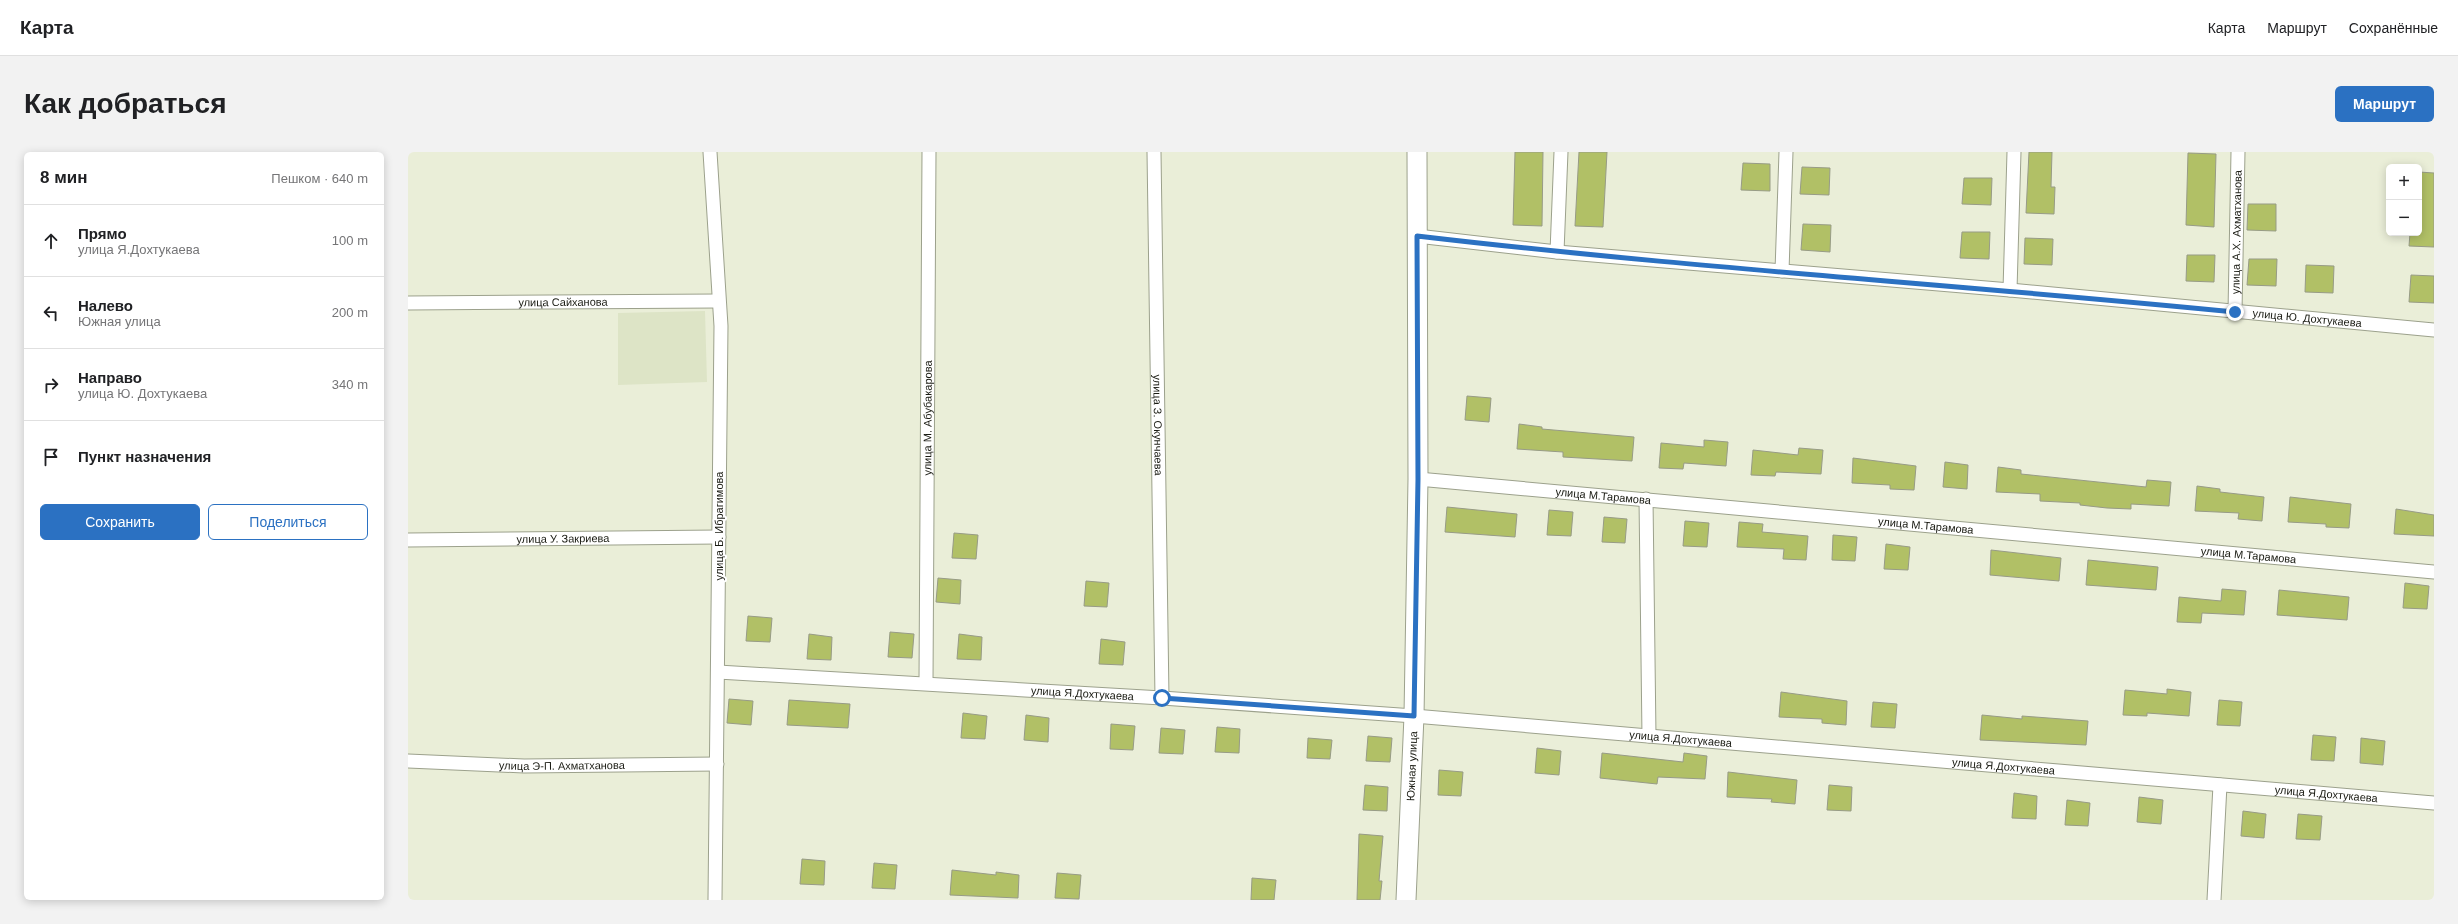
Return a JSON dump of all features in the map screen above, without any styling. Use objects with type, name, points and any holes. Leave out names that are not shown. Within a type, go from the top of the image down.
[{"type":"main road","name":"Южная улица","points":[[1406,900],[1414,716],[1418,479],[1416,152]]},
{"type":"street","name":"улица Б. Ибрагимова","points":[[710,152],[718,301],[721,326],[715,900]]},
{"type":"street","name":"улица М. Абубакарова","points":[[926,683],[930,152]]},
{"type":"street","name":"улица З. Окунчаева","points":[[1154,152],[1162,698]]},
{"type":"street","points":[[1557,252],[1561,152]]},
{"type":"street","points":[[1782,271],[1786,152]]},
{"type":"street","points":[[2010,290],[2014,152]]},
{"type":"street","name":"улица А.Х. Ахматханова","points":[[2235,312],[2238,152]]},
{"type":"street","name":"улица Ю. Дохтукаева","points":[[1417,236],[1557,252],[2010,290],[2434,330]]},
{"type":"street","name":"улица Сайханова","points":[[408,303],[718,301]]},
{"type":"street","name":"улица М.Тарамова","points":[[1418,479],[2434,572]]},
{"type":"street","points":[[1646,499],[1649,736]]},
{"type":"street","name":"улица У. Закриева","points":[[408,540],[719,537]]},
{"type":"street","name":"улица Я.Дохтукаева","points":[[718,672],[926,683],[1414,716],[2434,803]]},
{"type":"street","name":"улица Э-П. Ахматханова","points":[[408,761],[524,766],[717,764]]},
{"type":"street","points":[[2214,900],[2220,785]]},
{"type":"shaded area","points":[[705,311],[707,382],[618,385],[618,313]]},
{"type":"building","points":[[1515,152],[1543,152],[1542,226],[1513,225]]},
{"type":"building","points":[[1579,152],[1607,152],[1603,227],[1575,226]]},
{"type":"building","points":[[2029,152],[2052,152],[2051,187],[2055,187],[2054,214],[2026,213]]},
{"type":"building","points":[[2188,153],[2216,154],[2214,227],[2186,225]]},
{"type":"building","points":[[1743,163],[1770,164],[1770,191],[1741,190]]},
{"type":"building","points":[[1802,167],[1830,168],[1829,195],[1800,194]]},
{"type":"building","points":[[2422,172],[2434,173],[2434,247],[2409,246],[2410,236],[2422,236]]},
{"type":"building","points":[[1964,178],[1992,178],[1991,205],[1962,204]]},
{"type":"building","points":[[2248,204],[2276,204],[2276,231],[2247,230]]},
{"type":"building","points":[[1803,224],[1831,225],[1830,252],[1801,250]]},
{"type":"building","points":[[1962,232],[1990,232],[1989,259],[1960,258]]},
{"type":"building","points":[[2025,238],[2053,239],[2052,265],[2024,264]]},
{"type":"building","points":[[2187,255],[2215,255],[2214,282],[2186,281]]},
{"type":"building","points":[[2249,259],[2277,259],[2276,286],[2247,285]]},
{"type":"building","points":[[2306,265],[2334,266],[2333,293],[2305,292]]},
{"type":"building","points":[[2411,275],[2434,276],[2434,303],[2409,302]]},
{"type":"building","points":[[1467,396],[1491,398],[1489,422],[1465,420]]},
{"type":"building","points":[[1519,424],[1542,427],[1542,429],[1634,437],[1632,461],[1563,457],[1563,452],[1517,449]]},
{"type":"building","points":[[1704,440],[1728,442],[1726,466],[1684,463],[1683,469],[1659,468],[1661,443],[1704,447]]},
{"type":"building","points":[[1799,448],[1823,450],[1821,474],[1776,472],[1775,476],[1751,475],[1753,450],[1798,455]]},
{"type":"building","points":[[1853,458],[1916,466],[1914,490],[1890,489],[1890,485],[1852,483]]},
{"type":"building","points":[[1945,462],[1968,465],[1967,489],[1943,487]]},
{"type":"building","points":[[1998,467],[2021,470],[2021,474],[2146,487],[2147,480],[2171,482],[2169,506],[2131,504],[2131,509],[2107,508],[2080,505],[2080,503],[2040,501],[2040,494],[1996,492]]},
{"type":"building","points":[[2197,486],[2220,489],[2220,492],[2264,497],[2262,521],[2238,519],[2239,513],[2195,511]]},
{"type":"building","points":[[2290,497],[2351,504],[2349,528],[2326,527],[2326,524],[2288,522]]},
{"type":"building","points":[[1447,507],[1517,514],[1515,537],[1445,532]]},
{"type":"building","points":[[2396,509],[2434,515],[2434,536],[2394,534]]},
{"type":"building","points":[[1549,510],[1573,512],[1571,536],[1547,535]]},
{"type":"building","points":[[1604,517],[1627,519],[1625,543],[1602,542]]},
{"type":"building","points":[[1685,521],[1709,523],[1707,547],[1683,546]]},
{"type":"building","points":[[1739,522],[1763,524],[1762,532],[1808,536],[1806,560],[1783,559],[1784,549],[1737,547]]},
{"type":"building","points":[[954,533],[978,535],[976,559],[952,558]]},
{"type":"building","points":[[1833,535],[1857,537],[1855,561],[1832,560]]},
{"type":"building","points":[[1886,544],[1910,547],[1908,570],[1884,569]]},
{"type":"building","points":[[1991,550],[2061,558],[2059,581],[1990,575]]},
{"type":"building","points":[[2088,560],[2158,567],[2156,590],[2086,585]]},
{"type":"building","points":[[938,578],[961,580],[960,604],[936,602]]},
{"type":"building","points":[[1086,581],[1109,583],[1107,607],[1084,606]]},
{"type":"building","points":[[2405,583],[2429,586],[2427,609],[2403,608]]},
{"type":"building","points":[[2222,589],[2246,591],[2244,615],[2202,613],[2201,623],[2177,622],[2179,597],[2221,601]]},
{"type":"building","points":[[2279,590],[2349,597],[2347,620],[2277,615]]},
{"type":"building","points":[[748,616],[772,618],[770,642],[746,641]]},
{"type":"building","points":[[890,632],[914,634],[912,658],[888,657]]},
{"type":"building","points":[[809,634],[832,637],[831,660],[807,659]]},
{"type":"building","points":[[959,634],[982,637],[981,660],[957,659]]},
{"type":"building","points":[[1101,639],[1125,642],[1123,665],[1099,664]]},
{"type":"building","points":[[2167,689],[2191,692],[2189,716],[2147,713],[2147,716],[2123,715],[2125,690],[2167,694]]},
{"type":"building","points":[[1781,692],[1847,701],[1846,725],[1822,723],[1822,719],[1779,717]]},
{"type":"building","points":[[729,699],[753,701],[751,725],[727,723]]},
{"type":"building","points":[[789,700],[850,704],[848,728],[787,725]]},
{"type":"building","points":[[2219,700],[2242,702],[2240,726],[2217,725]]},
{"type":"building","points":[[1873,702],[1897,704],[1895,728],[1871,727]]},
{"type":"building","points":[[963,713],[987,716],[985,739],[961,738]]},
{"type":"building","points":[[1026,715],[1049,718],[1048,742],[1024,740]]},
{"type":"building","points":[[1982,715],[2022,719],[2022,716],[2088,721],[2086,745],[1980,740]]},
{"type":"building","points":[[1111,724],[1135,726],[1133,750],[1110,749]]},
{"type":"building","points":[[1217,727],[1240,729],[1239,753],[1215,752]]},
{"type":"building","points":[[1161,728],[1185,730],[1183,754],[1159,753]]},
{"type":"building","points":[[2313,735],[2336,737],[2334,761],[2311,760]]},
{"type":"building","points":[[1368,736],[1392,738],[1390,762],[1366,761]]},
{"type":"building","points":[[1308,738],[1332,740],[1330,759],[1307,758]]},
{"type":"building","points":[[2361,738],[2385,741],[2383,765],[2360,763]]},
{"type":"building","points":[[1537,748],[1561,751],[1559,775],[1535,773]]},
{"type":"building","points":[[1602,753],[1683,762],[1684,753],[1707,756],[1705,779],[1658,777],[1657,784],[1600,778]]},
{"type":"building","points":[[1439,770],[1463,772],[1461,796],[1438,795]]},
{"type":"building","points":[[1728,772],[1797,780],[1795,804],[1771,802],[1772,799],[1727,797]]},
{"type":"building","points":[[1365,785],[1388,787],[1387,811],[1363,810]]},
{"type":"building","points":[[1829,785],[1852,787],[1851,811],[1827,810]]},
{"type":"building","points":[[2014,793],[2037,796],[2036,819],[2012,818]]},
{"type":"building","points":[[2139,797],[2163,800],[2161,824],[2137,822]]},
{"type":"building","points":[[2067,800],[2090,803],[2088,826],[2065,825]]},
{"type":"building","points":[[2243,811],[2266,814],[2264,838],[2241,836]]},
{"type":"building","points":[[2298,814],[2322,816],[2320,840],[2296,839]]},
{"type":"building","points":[[1359,834],[1383,836],[1379,881],[1382,881],[1380,900],[1357,900]]},
{"type":"building","points":[[802,859],[825,861],[824,885],[800,884]]},
{"type":"building","points":[[874,863],[897,865],[895,889],[872,888]]},
{"type":"building","points":[[952,870],[996,875],[996,872],[1019,875],[1018,898],[950,895]]},
{"type":"building","points":[[1057,873],[1081,875],[1079,899],[1055,898]]},
{"type":"building","points":[[1252,878],[1276,880],[1274,900],[1251,900]]},
{"type":"route","points":[[1162,698],[1414,716],[1418,479],[1417,236],[1557,252],[2010,290],[2235,312]]}]
